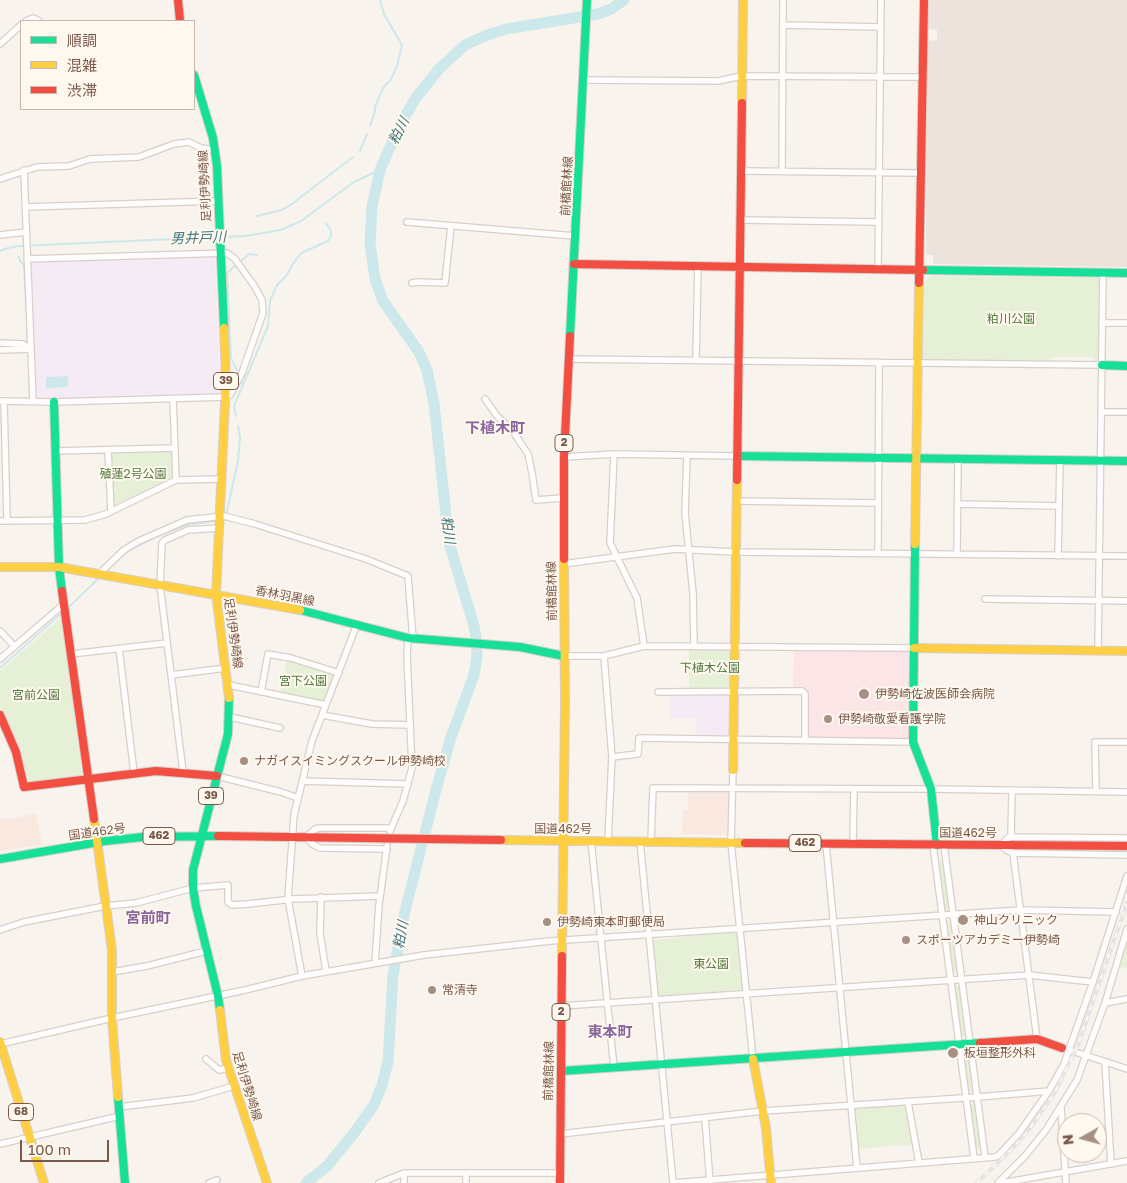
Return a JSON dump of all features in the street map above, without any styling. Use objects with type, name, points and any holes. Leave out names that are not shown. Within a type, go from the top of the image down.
[{"type":"main road","points":[[178,0],[180,20]]},
{"type":"main road","name":"前橋館林線","points":[[560,1183],[564,656],[563,498],[568,359],[587,0]]},
{"type":"main road","points":[[733,770],[743,0]]},
{"type":"main road","points":[[924,0],[917,363],[913,742],[931,789],[938,845]]},
{"type":"main road","name":"足利伊勢崎線","points":[[195,78],[215,150],[218,201],[226,365],[221,520],[216,594],[229,686],[230,717],[228,734],[200,836],[193,870],[193,888],[206,951],[218,996],[223,1043],[228,1068],[267,1183]]},
{"type":"main road","points":[[574,264],[1127,273]]},
{"type":"main road","points":[[1102,366],[1127,366]]},
{"type":"main road","points":[[54,402],[59,567],[112,950],[112,1018],[125,1183]]},
{"type":"main road","points":[[737,456],[1127,461]]},
{"type":"main road","name":"香林羽黒線","points":[[0,567],[59,567],[307,612],[411,639],[522,647],[564,656]]},
{"type":"main road","points":[[914,648],[1127,651]]},
{"type":"main road","points":[[0,715],[16,752],[24,787],[156,771],[217,776]]},
{"type":"main road","name":"国道462号","points":[[0,859],[96,842],[151,837],[200,836],[1127,846]]},
{"type":"main road","points":[[560,1071],[1037,1039],[1065,1049]]},
{"type":"main road","name":"68","points":[[0,1043],[44,1183]]},
{"type":"main road","points":[[753,1059],[763,1111],[771,1183]]},
{"type":"street","points":[[782,171],[783,0]]},
{"type":"street","points":[[878,269],[881,0]]},
{"type":"street","points":[[0,44],[20,26]]},
{"type":"street","points":[[783,26],[881,27]]},
{"type":"street","points":[[584,80],[718,81],[742,76],[924,77]]},
{"type":"street","points":[[0,179],[37,166],[69,166],[90,159],[132,158],[174,144],[189,142],[201,148],[215,150]]},
{"type":"street","points":[[24,170],[33,401]]},
{"type":"street","points":[[741,171],[920,173]]},
{"type":"street","points":[[25,207],[218,201]]},
{"type":"street","points":[[740,220],[878,222]]},
{"type":"street","points":[[407,222],[576,236]]},
{"type":"street","points":[[412,283],[445,283],[451,226]]},
{"type":"street","points":[[0,235],[26,232]]},
{"type":"street","points":[[27,259],[220,249],[235,259],[255,287],[262,300],[263,313],[242,373],[230,395],[225,397],[54,402],[2,401],[3,521],[85,520],[111,511],[176,480],[221,480]]},
{"type":"street","points":[[696,360],[698,265]]},
{"type":"street","points":[[1098,651],[1103,272]]},
{"type":"street","points":[[1102,323],[1127,324]]},
{"type":"street","points":[[0,343],[23,344],[31,349]]},
{"type":"street","points":[[0,350],[31,349]]},
{"type":"street","points":[[568,359],[1102,366]]},
{"type":"street","points":[[878,553],[879,362]]},
{"type":"street","points":[[173,398],[176,480]]},
{"type":"street","points":[[485,399],[490,408],[512,430],[528,454],[536,500],[563,498]]},
{"type":"street","points":[[1101,412],[1127,412]]},
{"type":"street","points":[[55,451],[175,448]]},
{"type":"street","points":[[108,450],[111,511]]},
{"type":"street","points":[[614,454],[610,543],[637,598],[644,646]]},
{"type":"street","points":[[564,458],[614,454],[737,456]]},
{"type":"street","points":[[687,455],[685,513],[693,593],[694,646]]},
{"type":"street","points":[[957,554],[958,459]]},
{"type":"street","points":[[1058,556],[1060,460]]},
{"type":"street","points":[[736,501],[878,503]]},
{"type":"street","points":[[958,504],[1059,506]]},
{"type":"street","points":[[101,575],[124,550],[139,541],[187,520],[221,520],[255,524],[366,559],[408,576],[411,639],[407,655],[412,768],[403,801],[390,830],[320,828],[306,837],[316,847],[387,847],[384,880],[380,896],[377,963]]},
{"type":"street","points":[[183,772],[160,585],[162,543],[188,530],[221,520]]},
{"type":"street","points":[[563,564],[675,549],[736,552],[1127,556]]},
{"type":"street","points":[[985,599],[1127,601]]},
{"type":"street","points":[[0,659],[14,646],[65,609]]},
{"type":"street","points":[[302,976],[288,899],[294,814],[308,753],[358,624]]},
{"type":"street","points":[[0,631],[14,646]]},
{"type":"street","points":[[71,654],[167,643]]},
{"type":"street","points":[[564,656],[604,656],[644,646],[914,648]]},
{"type":"street","points":[[119,648],[134,773]]},
{"type":"street","points":[[260,692],[268,654],[290,658],[339,673]]},
{"type":"street","points":[[604,656],[612,757],[608,840]]},
{"type":"street","points":[[171,675],[226,668]]},
{"type":"street","points":[[229,686],[326,705]]},
{"type":"street","points":[[658,692],[802,691],[805,694],[805,740]]},
{"type":"street","points":[[322,715],[372,724],[410,725]]},
{"type":"street","points":[[230,717],[280,728]]},
{"type":"street","points":[[612,757],[638,754],[639,738],[913,742]]},
{"type":"street","points":[[1096,791],[1096,742],[1127,742]]},
{"type":"street","points":[[733,770],[731,842],[753,1059]]},
{"type":"street","points":[[217,776],[298,798]]},
{"type":"street","points":[[302,780],[408,784]]},
{"type":"street","points":[[651,841],[653,788],[1127,792]]},
{"type":"street","points":[[853,844],[854,789]]},
{"type":"street","points":[[1011,837],[1012,791]]},
{"type":"street","points":[[1127,838],[1008,837],[1001,845],[1013,853],[1127,855]]},
{"type":"street","points":[[591,840],[614,1068]]},
{"type":"street","points":[[640,841],[673,1183],[999,1155],[1020,1132],[1058,1075],[1065,1049],[1093,982],[1127,876]]},
{"type":"street","points":[[826,844],[857,1168]]},
{"type":"street","points":[[938,845],[954,915],[985,1157]]},
{"type":"street","points":[[938,845],[950,979],[974,1158]]},
{"type":"street","points":[[1013,853],[1037,1039]]},
{"type":"street","points":[[0,930],[24,922],[105,906],[136,903],[193,888],[228,886],[228,902],[232,905],[288,899],[380,896]]},
{"type":"street","points":[[321,897],[320,933],[326,971]]},
{"type":"street","points":[[0,1043],[326,971],[422,956],[550,941],[834,924],[1020,910],[1116,912]]},
{"type":"street","points":[[998,1183],[1046,1130],[1077,1080],[1087,1057],[1105,1003],[1127,929]]},
{"type":"street","points":[[112,972],[147,966],[206,951]]},
{"type":"street","points":[[561,1006],[1029,975],[1093,982]]},
{"type":"street","points":[[1105,1003],[1127,999]]},
{"type":"street","points":[[1065,1049],[1127,1069]]},
{"type":"street","points":[[206,1059],[219,1070],[228,1068]]},
{"type":"street","points":[[1105,1062],[1111,1164]]},
{"type":"street","points":[[119,1107],[193,1098],[234,1086]]},
{"type":"street","points":[[560,1134],[763,1111],[1049,1091]]},
{"type":"street","points":[[908,1102],[919,1163]]},
{"type":"street","points":[[1061,1108],[1066,1183]]},
{"type":"street","points":[[0,1144],[120,1116]]},
{"type":"street","points":[[705,1118],[710,1181]]},
{"type":"street","points":[[1002,1183],[1127,1161]]},
{"type":"street","points":[[379,1183],[404,1173],[560,1173]]},
{"type":"street","points":[[404,1173],[404,1183]]},
{"type":"street","points":[[466,1173],[466,1183]]},
{"type":"street","points":[[209,1183],[217,1180]]},
{"type":"shaded area","points":[[928,0],[1127,0],[1127,267],[933,264],[933,255],[926,255],[927,41],[937,40],[937,30],[928,29]]},
{"type":"shaded area","points":[[213,257],[215,259],[220,390],[218,393],[60,399],[37,397],[35,394],[31,262]]},
{"type":"shaded area","points":[[794,649],[906,651],[909,654],[908,737],[905,740],[808,738],[806,693],[793,689]]},
{"type":"shaded area","points":[[670,694],[730,694],[729,737],[695,737],[696,718],[670,718]]},
{"type":"shaded area","points":[[688,789],[728,790],[730,793],[729,835],[682,834],[683,810],[688,810]]},
{"type":"shaded area","points":[[36,814],[42,844],[0,851],[0,820]]},
{"type":"green space","name":"粕川公園","points":[[930,276],[1098,278],[1100,280],[1099,360],[1093,362],[1093,357],[1052,357],[1047,361],[925,360],[923,358],[924,283]]},
{"type":"green space","name":"殖蓮2号公園","points":[[170,451],[173,453],[172,479],[116,505],[112,504],[112,452]]},
{"type":"green space","name":"宮前公園","points":[[62,617],[82,774],[81,776],[29,783],[26,782],[22,755],[15,736],[0,707],[0,671]]},
{"type":"green space","name":"下植木公園","points":[[689,648],[730,650],[730,688],[689,689]]},
{"type":"green space","name":"宮下公園","points":[[287,659],[333,674],[334,677],[325,700],[322,702],[280,694]]},
{"type":"green space","points":[[941,860],[944,861],[951,906],[947,910],[943,906],[937,864]]},
{"type":"green space","points":[[947,921],[951,921],[953,924],[959,971],[954,973],[952,971]]},
{"type":"green space","name":"東公園","points":[[734,932],[737,935],[743,988],[741,991],[660,997],[658,994],[652,942],[654,940]]},
{"type":"green space","points":[[1127,942],[1127,967],[1119,969]]},
{"type":"green space","points":[[955,985],[960,986],[966,1037],[960,1036]]},
{"type":"green space","points":[[964,1052],[969,1052],[974,1091],[970,1092],[968,1090]]},
{"type":"green space","points":[[976,1102],[982,1147],[977,1149],[975,1147],[969,1105]]},
{"type":"green space","points":[[905,1104],[907,1106],[914,1144],[859,1149],[854,1110],[857,1108]]},
{"type":"water","points":[[68,376],[68,387],[46,388],[46,377]]},
{"type":"waterway","points":[[370,126],[383,88],[391,79],[397,66],[402,45],[384,14],[380,0]]},
{"type":"waterway","name":"粕川","points":[[306,1183],[328,1165],[354,1133],[374,1105],[382,1085],[388,1062],[393,975],[405,911],[436,790],[451,737],[474,675],[477,656],[474,626],[449,543],[434,403],[427,370],[419,352],[383,301],[375,279],[370,244],[372,207],[380,170],[399,127],[415,99],[439,69],[465,45],[506,29],[598,14],[611,9],[624,0]]},
{"type":"waterway","points":[[360,151],[367,134]]},
{"type":"waterway","points":[[257,216],[282,210],[292,204],[353,157]]},
{"type":"waterway","name":"男井戸川","points":[[222,237],[245,236],[281,230],[301,221],[354,182],[380,170]]},
{"type":"waterway","points":[[243,385],[268,326],[270,301],[277,285],[286,276],[301,253],[328,241],[331,231],[326,223]]},
{"type":"waterway","name":"男井戸川","points":[[0,251],[19,246],[218,237]]},
{"type":"waterway","points":[[240,262],[249,254],[257,255]]},
{"type":"waterway","points":[[19,257],[24,265],[28,341]]},
{"type":"waterway","points":[[236,265],[227,273],[231,358],[239,374]]},
{"type":"waterway","points":[[0,346],[20,347]]},
{"type":"waterway","points":[[236,416],[234,406],[243,385],[240,378]]},
{"type":"waterway","points":[[221,520],[225,520],[238,461],[240,438],[238,426]]},
{"type":"waterway","points":[[120,558],[128,551],[155,537],[186,525],[217,521]]},
{"type":"waterway","points":[[68,608],[100,577]]},
{"type":"waterway","points":[[0,668],[62,613]]},
{"type":"railway","points":[[977,1183],[1028,1131],[1055,1092],[1078,1045],[1127,903]]},
{"type":"traffic: fast","points":[[570,336],[587,0]]},
{"type":"traffic: fast","points":[[195,78],[213,138],[217,166],[224,328]]},
{"type":"traffic: fast","points":[[923,270],[1127,273]]},
{"type":"traffic: fast","points":[[1102,365],[1127,366]]},
{"type":"traffic: fast","points":[[54,402],[59,567],[62,591]]},
{"type":"traffic: fast","points":[[737,456],[1127,461]]},
{"type":"traffic: fast","points":[[915,544],[913,742],[931,789],[937,845]]},
{"type":"traffic: fast","points":[[300,610],[408,638],[520,647],[564,656]]},
{"type":"traffic: fast","points":[[220,1010],[196,906],[193,870],[228,734],[229,698]]},
{"type":"traffic: fast","points":[[0,859],[105,841],[143,837],[218,836]]},
{"type":"traffic: fast","points":[[561,1071],[980,1043]]},
{"type":"traffic: fast","points":[[118,1097],[125,1183]]},
{"type":"traffic: slow","points":[[742,103],[743,0]]},
{"type":"traffic: slow","points":[[915,544],[919,283]]},
{"type":"traffic: slow","points":[[224,328],[226,382],[216,594],[229,698]]},
{"type":"traffic: slow","points":[[733,770],[737,480]]},
{"type":"traffic: slow","points":[[562,956],[565,703],[564,559]]},
{"type":"traffic: slow","points":[[0,567],[59,567],[300,610]]},
{"type":"traffic: slow","points":[[914,648],[1127,651]]},
{"type":"traffic: slow","points":[[94,819],[112,950],[112,1018],[118,1097]]},
{"type":"traffic: slow","points":[[501,840],[745,843]]},
{"type":"traffic: slow","points":[[220,1010],[226,1060],[267,1183]]},
{"type":"traffic: slow","points":[[0,1042],[44,1183]]},
{"type":"traffic: slow","points":[[753,1059],[766,1128],[771,1183]]},
{"type":"traffic: jam","points":[[178,0],[180,20]]},
{"type":"traffic: jam","points":[[919,283],[924,0]]},
{"type":"traffic: jam","points":[[737,480],[742,103]]},
{"type":"traffic: jam","points":[[574,264],[923,270]]},
{"type":"traffic: jam","points":[[564,559],[564,457],[570,336]]},
{"type":"traffic: jam","points":[[62,591],[94,819]]},
{"type":"traffic: jam","points":[[0,715],[16,752],[24,787],[156,771],[217,776]]},
{"type":"traffic: jam","points":[[218,836],[501,840]]},
{"type":"traffic: jam","points":[[745,843],[1127,846]]},
{"type":"traffic: jam","points":[[560,1183],[562,956]]},
{"type":"traffic: jam","points":[[980,1043],[1037,1039],[1062,1048]]},
{"type":"place","name":"伊勢崎佐波医師会病院","points":[[864,694]]},
{"type":"place","name":"伊勢崎敬愛看護学院","points":[[828,719]]},
{"type":"place","name":"ナガイスイミングスクール伊勢崎校","points":[[244,761]]},
{"type":"place","name":"神山クリニック","points":[[963,920]]},
{"type":"place","name":"伊勢崎東本町郵便局","points":[[547,922]]},
{"type":"place","name":"スポーツアカデミー伊勢崎","points":[[906,940]]},
{"type":"place","name":"常清寺","points":[[432,990]]},
{"type":"place","name":"板垣整形外科","points":[[953,1053]]},
{"type":"district","name":"下植木町","points":[[495,428]]},
{"type":"district","name":"宮前町","points":[[148,918]]},
{"type":"district","name":"東本町","points":[[610,1032]]}]
